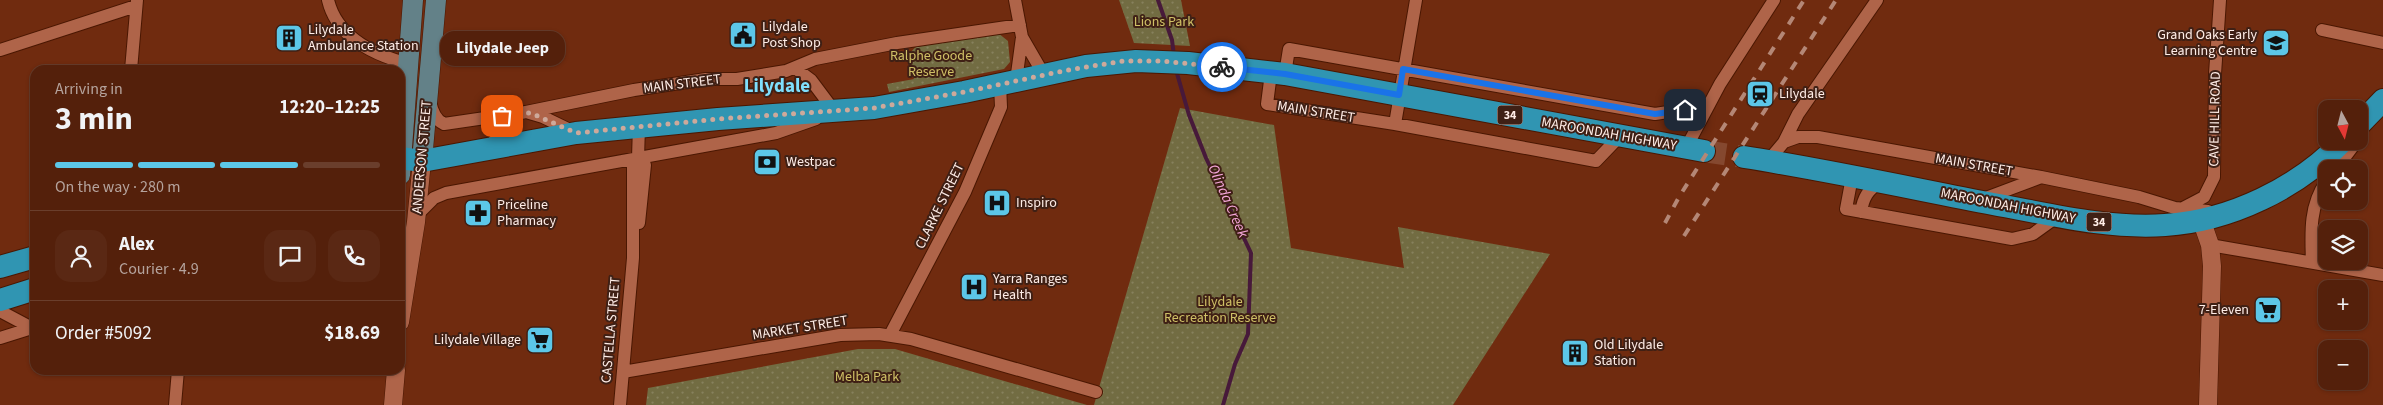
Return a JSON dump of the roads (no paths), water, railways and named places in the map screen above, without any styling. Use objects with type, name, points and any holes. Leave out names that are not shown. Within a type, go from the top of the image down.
[{"type":"highway","name":"MAROONDAH HIGHWAY","points":[[1044,75],[1124,61],[1188,63],[1284,74],[1695,149]]},
{"type":"highway","name":"34","points":[[408,159],[576,133],[639,126],[835,112],[905,104],[1044,75]]},
{"type":"highway","name":"MAROONDAH HIGHWAY","points":[[1744,157],[2089,221],[2166,225],[2202,219],[2231,211],[2258,200],[2303,175],[2332,150]]},
{"type":"highway","points":[[0,300],[30,291]]},
{"type":"main road","name":"ANDERSON STREET","points":[[405,93],[413,0]]},
{"type":"main road","name":"ANDERSON STREET","points":[[408,159],[428,88],[436,0]]},
{"type":"main road","points":[[409,64],[430,66]]},
{"type":"main road","name":"ANDERSON STREET","points":[[405,137],[417,215],[405,287]]},
{"type":"main road","points":[[2202,219],[2210,245],[2212,266],[2208,405]]},
{"type":"main road","points":[[393,405],[396,375]]},
{"type":"street","points":[[328,0],[334,18],[352,39],[384,56],[409,64]]},
{"type":"street","name":"CLARKE STREET","points":[[1015,0],[1021,31],[1044,75]]},
{"type":"street","points":[[1395,124],[1416,0]]},
{"type":"street","points":[[1695,149],[1703,116],[1720,84],[1774,0]]},
{"type":"street","points":[[1768,161],[1784,142],[1798,114],[1877,0]]},
{"type":"street","name":"CAVE HILL ROAD","points":[[2142,225],[2204,198],[2211,187],[2215,171],[2215,74],[2220,0]]},
{"type":"street","points":[[0,50],[136,3],[132,65]]},
{"type":"street","points":[[2322,30],[2383,43]]},
{"type":"street","name":"CLARKE STREET","points":[[890,335],[965,192],[1001,107],[1021,31]]},
{"type":"street","name":"MAIN STREET","points":[[428,88],[434,114],[439,122],[444,124],[519,113],[634,90],[715,78],[744,78],[795,68],[810,60],[889,45],[1021,31]]},
{"type":"street","name":"MAIN STREET","points":[[1403,69],[1290,48],[1284,74],[1267,104],[1395,124],[1596,161],[1620,136]]},
{"type":"street","points":[[417,215],[434,198],[446,193],[776,133],[835,112],[810,80],[795,68]]},
{"type":"street","points":[[1403,69],[1655,114],[1685,110],[1703,116]]},
{"type":"street","points":[[488,148],[519,113],[542,117],[576,133]]},
{"type":"street","name":"CASTELLA STREET","points":[[620,405],[632,258],[633,165],[638,158],[639,126]]},
{"type":"street","name":"MAIN STREET","points":[[1784,142],[1798,137],[1818,137],[2041,177],[2139,197],[2180,209]]},
{"type":"street","points":[[1852,177],[1846,209],[1861,212],[2012,238],[2033,234],[2058,216]]},
{"type":"street","points":[[1978,201],[2041,177]]},
{"type":"street","points":[[1861,212],[1865,197],[1872,188],[1881,182]]},
{"type":"street","points":[[2312,262],[2311,224],[2318,199]]},
{"type":"street","points":[[2180,209],[2231,211]]},
{"type":"street","points":[[2210,245],[2383,274]]},
{"type":"street","points":[[0,311],[30,325]]},
{"type":"street","points":[[0,338],[30,328]]},
{"type":"street","name":"MARKET STREET","points":[[623,372],[840,335],[890,335],[911,339],[1096,392]]},
{"type":"street","points":[[174,405],[177,375]]},
{"type":"waterway","name":"Olinda Creek","points":[[1158,0],[1172,40],[1174,56]]},
{"type":"waterway","name":"Olinda Creek","points":[[1176,70],[1189,115],[1206,158],[1251,253],[1248,334],[1235,364],[1223,405]]},
{"type":"tunnel","points":[[1704,151],[1744,157]]},
{"type":"railway","points":[[1665,223],[1679,197],[1804,0]]},
{"type":"railway","points":[[1684,236],[1836,0]]},
{"type":"place","name":"Lilydale Post Shop","points":[[743,35]]},
{"type":"place","name":"Lilydale Ambulance Station","points":[[289,38]]},
{"type":"place","name":"Grand Oaks Early Learning Centre","points":[[2276,43]]},
{"type":"place","name":"Lilydale","points":[[1760,94]]},
{"type":"place","name":"Lilydale Jeep","points":[[502,116]]},
{"type":"place","name":"Westpac","points":[[767,162]]},
{"type":"place","name":"Inspiro","points":[[997,203]]},
{"type":"place","name":"Priceline Pharmacy","points":[[478,213]]},
{"type":"place","name":"Yarra Ranges Health","points":[[974,287]]},
{"type":"place","name":"7-Eleven","points":[[2268,310]]},
{"type":"place","name":"Lilydale Village","points":[[540,340]]},
{"type":"place","name":"Old Lilydale Station","points":[[1575,353]]},
{"type":"district","name":"Lilydale","points":[[777,86]]},
{"type":"park label","name":"Lions Park","points":[[1164,22]]},
{"type":"park label","name":"Ralphe Goode Reserve","points":[[931,64]]},
{"type":"park label","name":"Lilydale Recreation Reserve","points":[[1220,310]]},
{"type":"park label","name":"Melba Park","points":[[867,377]]}]
